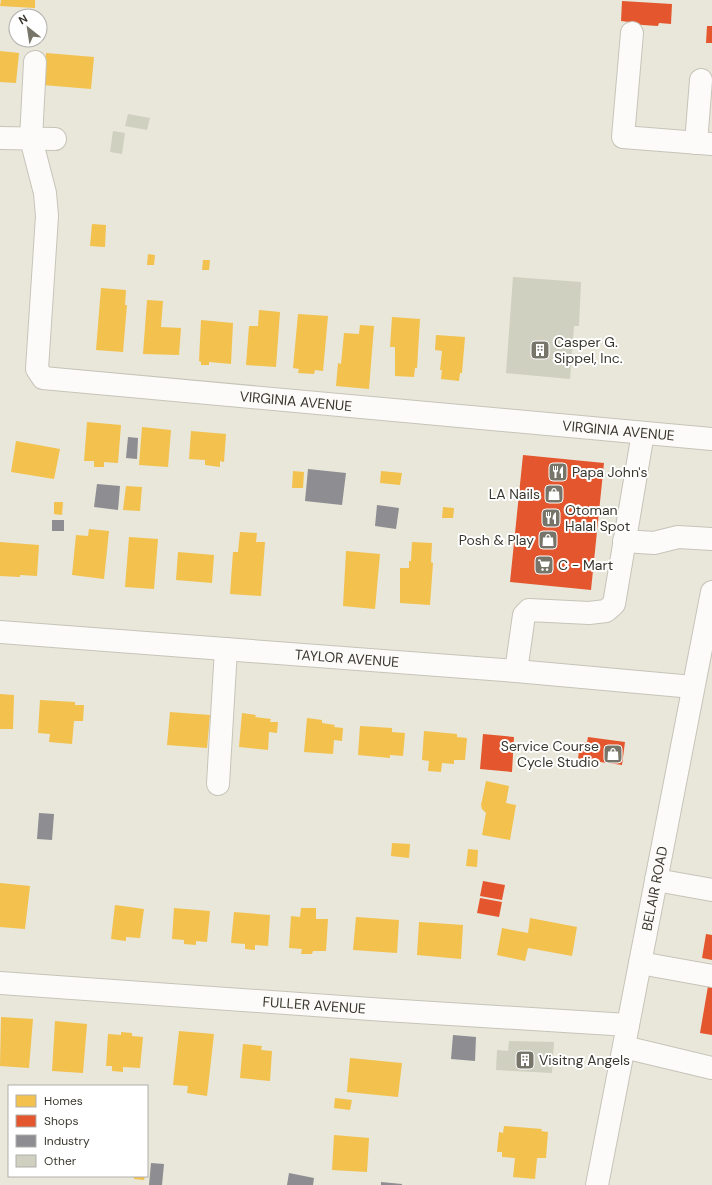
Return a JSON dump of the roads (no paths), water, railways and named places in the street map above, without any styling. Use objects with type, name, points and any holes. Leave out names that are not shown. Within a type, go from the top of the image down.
[{"type":"street","points":[[632,33],[623,137],[704,143],[701,80]]},
{"type":"street","points":[[31,139],[35,62]]},
{"type":"street","points":[[0,138],[55,140]]},
{"type":"street","name":"VIRGINIA AVENUE","points":[[31,139],[44,193],[47,216],[37,369],[43,378],[712,439]]},
{"type":"street","points":[[516,671],[524,615],[529,610],[589,613],[606,611],[614,604],[642,433]]},
{"type":"street","points":[[624,541],[654,543],[678,537],[712,539]]},
{"type":"street","name":"BELAIR ROAD","points":[[597,1185],[693,687],[709,620],[712,592]]},
{"type":"street","name":"TAYLOR AVENUE","points":[[0,632],[516,671],[693,687]]},
{"type":"street","points":[[218,784],[226,649]]},
{"type":"street","points":[[656,880],[712,890]]},
{"type":"street","points":[[640,963],[712,976]]},
{"type":"street","name":"FULLER AVENUE","points":[[0,983],[384,1010],[628,1025]]},
{"type":"street","points":[[624,1047],[712,1068]]},
{"type":"place","name":"Casper G. Sippel, Inc.","points":[[540,350]]},
{"type":"place","name":"Papa John's","points":[[558,472]]},
{"type":"place","name":"LA Nails","points":[[554,494]]},
{"type":"place","name":"Otoman Halal Spot","points":[[551,518]]},
{"type":"place","name":"Posh & Play","points":[[548,540]]},
{"type":"place","name":"C - Mart","points":[[544,565]]},
{"type":"place","name":"Service Course Cycle Studio","points":[[613,754]]},
{"type":"place","name":"Visitng Angels","points":[[525,1060]]}]
